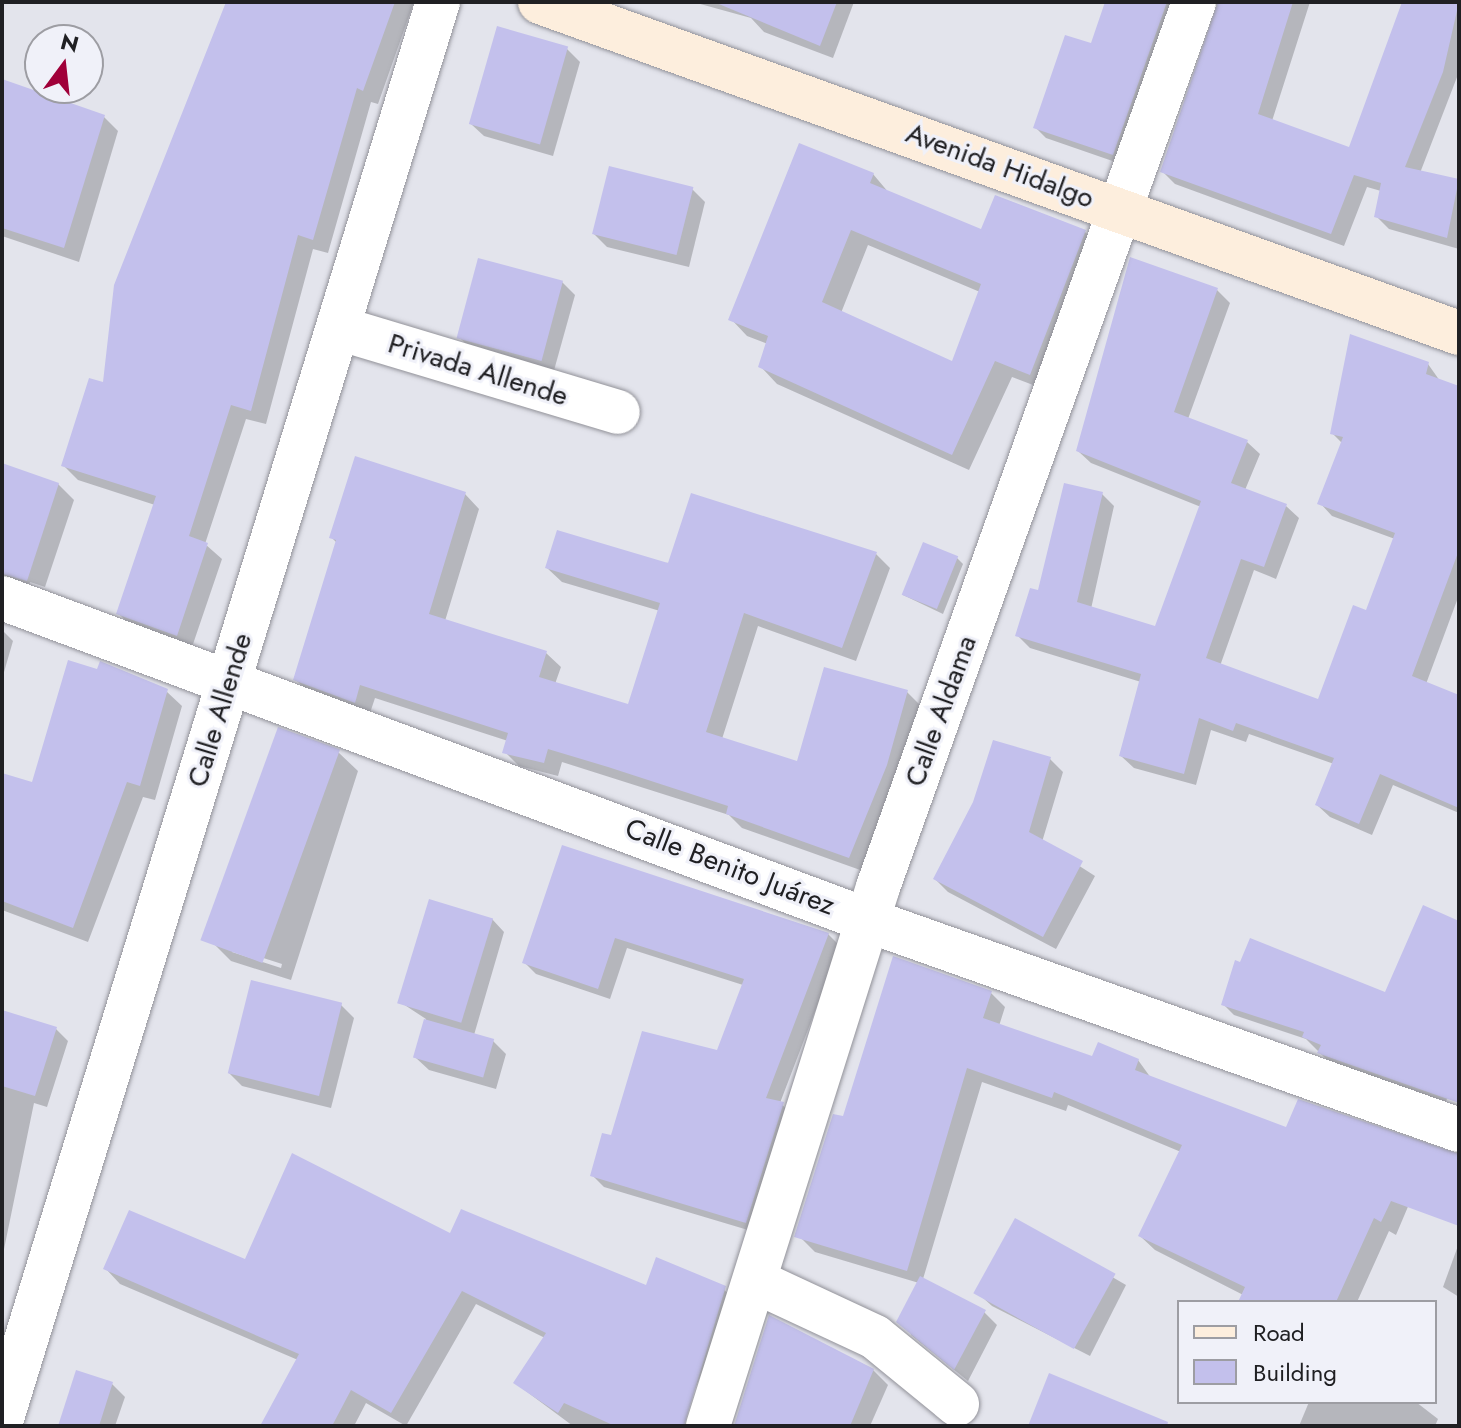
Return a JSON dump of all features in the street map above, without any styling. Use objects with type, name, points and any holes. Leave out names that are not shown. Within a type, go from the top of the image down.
[{"type":"street","name":"Calle Allende","points":[[2,1418],[438,2]]},
{"type":"street","name":"Avenida Hidalgo","points":[[540,2],[1459,333]]},
{"type":"street","name":"Calle Aldama","points":[[708,1426],[867,920],[1194,2]]},
{"type":"street","name":"Privada Allende","points":[[338,328],[618,412]]},
{"type":"street","name":"Calle Benito Juárez","points":[[2,598],[867,920],[1459,1130]]},
{"type":"street","points":[[755,1281],[875,1337],[957,1404]]},
{"type":"building","points":[[226,2],[395,2],[363,91],[357,88],[313,240],[298,235],[251,411],[231,405],[189,536],[208,543],[177,636],[116,614],[156,496],[61,466],[89,378],[103,382],[114,285]]},
{"type":"building","points":[[714,2],[837,2],[820,46]]},
{"type":"building","points":[[1105,2],[1167,2],[1113,155],[1033,128],[1065,35],[1091,43]]},
{"type":"building","points":[[1218,2],[1293,2],[1258,114],[1349,147],[1402,2],[1459,2],[1443,72],[1405,167],[1459,179],[1447,238],[1374,217],[1381,183],[1354,175],[1331,234],[1160,172]]},
{"type":"building","points":[[497,26],[568,46],[540,144],[469,124]]},
{"type":"building","points":[[2,79],[24,87],[24,104],[74,104],[105,115],[64,248],[2,228]]},
{"type":"building","points":[[799,143],[874,173],[870,183],[981,229],[995,195],[1086,230],[1030,375],[995,361],[952,455],[758,367],[768,336],[728,320]],"holes":[[[851,230],[981,284],[952,361],[822,302]]]},
{"type":"building","points":[[609,166],[693,187],[676,255],[592,234]]},
{"type":"building","points":[[1130,257],[1218,288],[1174,412],[1248,440],[1231,483],[1287,504],[1264,567],[1241,559],[1206,658],[1318,699],[1353,605],[1366,610],[1395,533],[1317,504],[1343,437],[1330,434],[1350,334],[1429,362],[1426,374],[1459,386],[1459,550],[1412,676],[1459,695],[1459,808],[1380,774],[1359,824],[1315,805],[1334,758],[1236,723],[1233,731],[1199,718],[1184,774],[1119,756],[1141,674],[1015,636],[1030,588],[1038,590],[1064,483],[1103,492],[1077,602],[1155,626],[1201,501],[1076,451]]},
{"type":"building","points":[[478,258],[563,281],[542,361],[457,338]]},
{"type":"building","points":[[355,456],[466,492],[429,614],[547,651],[539,677],[628,704],[660,603],[545,568],[557,530],[668,563],[691,493],[877,552],[842,648],[744,613],[706,732],[797,761],[824,667],[908,690],[887,765],[849,858],[726,814],[728,806],[608,767],[548,749],[544,763],[502,753],[508,733],[360,685],[355,703],[293,680],[336,540],[329,538]]},
{"type":"building","points":[[2,463],[59,483],[27,581],[2,574]]},
{"type":"building","points":[[923,542],[958,556],[937,609],[902,595]]},
{"type":"building","points":[[68,660],[97,669],[100,661],[168,689],[140,786],[127,782],[73,928],[2,901],[2,773],[32,782]]},
{"type":"building","points":[[278,727],[340,750],[262,963],[200,940]]},
{"type":"building","points":[[993,740],[1051,757],[1029,832],[1083,861],[1043,937],[933,879],[973,802]]},
{"type":"building","points":[[562,845],[829,933],[766,1098],[784,1102],[746,1223],[590,1176],[602,1133],[611,1135],[642,1031],[717,1050],[744,979],[615,938],[598,989],[522,963]]},
{"type":"building","points":[[429,899],[493,919],[461,1023],[397,1003]]},
{"type":"building","points":[[1423,905],[1459,921],[1459,1103],[1317,1053],[1321,1045],[1302,1037],[1304,1032],[1221,1005],[1235,960],[1240,962],[1250,938],[1385,992]]},
{"type":"building","points":[[893,956],[992,991],[983,1018],[1092,1056],[1098,1042],[1139,1059],[1135,1070],[1286,1127],[1298,1099],[1459,1154],[1459,1226],[1391,1201],[1381,1222],[1374,1218],[1337,1300],[1239,1300],[1245,1287],[1138,1236],[1182,1145],[1054,1092],[1052,1098],[967,1068],[907,1271],[794,1237],[833,1114],[843,1116]]},
{"type":"building","points":[[251,980],[342,1003],[319,1096],[228,1073]]},
{"type":"building","points":[[2,1010],[57,1027],[35,1096],[2,1086]]},
{"type":"building","points":[[424,1019],[494,1039],[483,1078],[413,1057]]},
{"type":"building","points":[[292,1153],[450,1233],[461,1209],[646,1285],[656,1257],[726,1286],[684,1426],[615,1426],[564,1403],[558,1413],[513,1383],[546,1333],[462,1291],[391,1413],[351,1390],[332,1426],[260,1426],[299,1354],[103,1269],[129,1210],[245,1259]]},
{"type":"building","points":[[1015,1218],[1116,1274],[1074,1349],[973,1293]]},
{"type":"building","points":[[920,1276],[986,1310],[954,1370],[896,1322]]},
{"type":"building","points":[[769,1315],[874,1369],[850,1426],[734,1426]]},
{"type":"building","points":[[76,1370],[113,1382],[99,1426],[58,1426]]},
{"type":"building","points":[[1049,1373],[1168,1422],[1167,1426],[1028,1426]]}]
